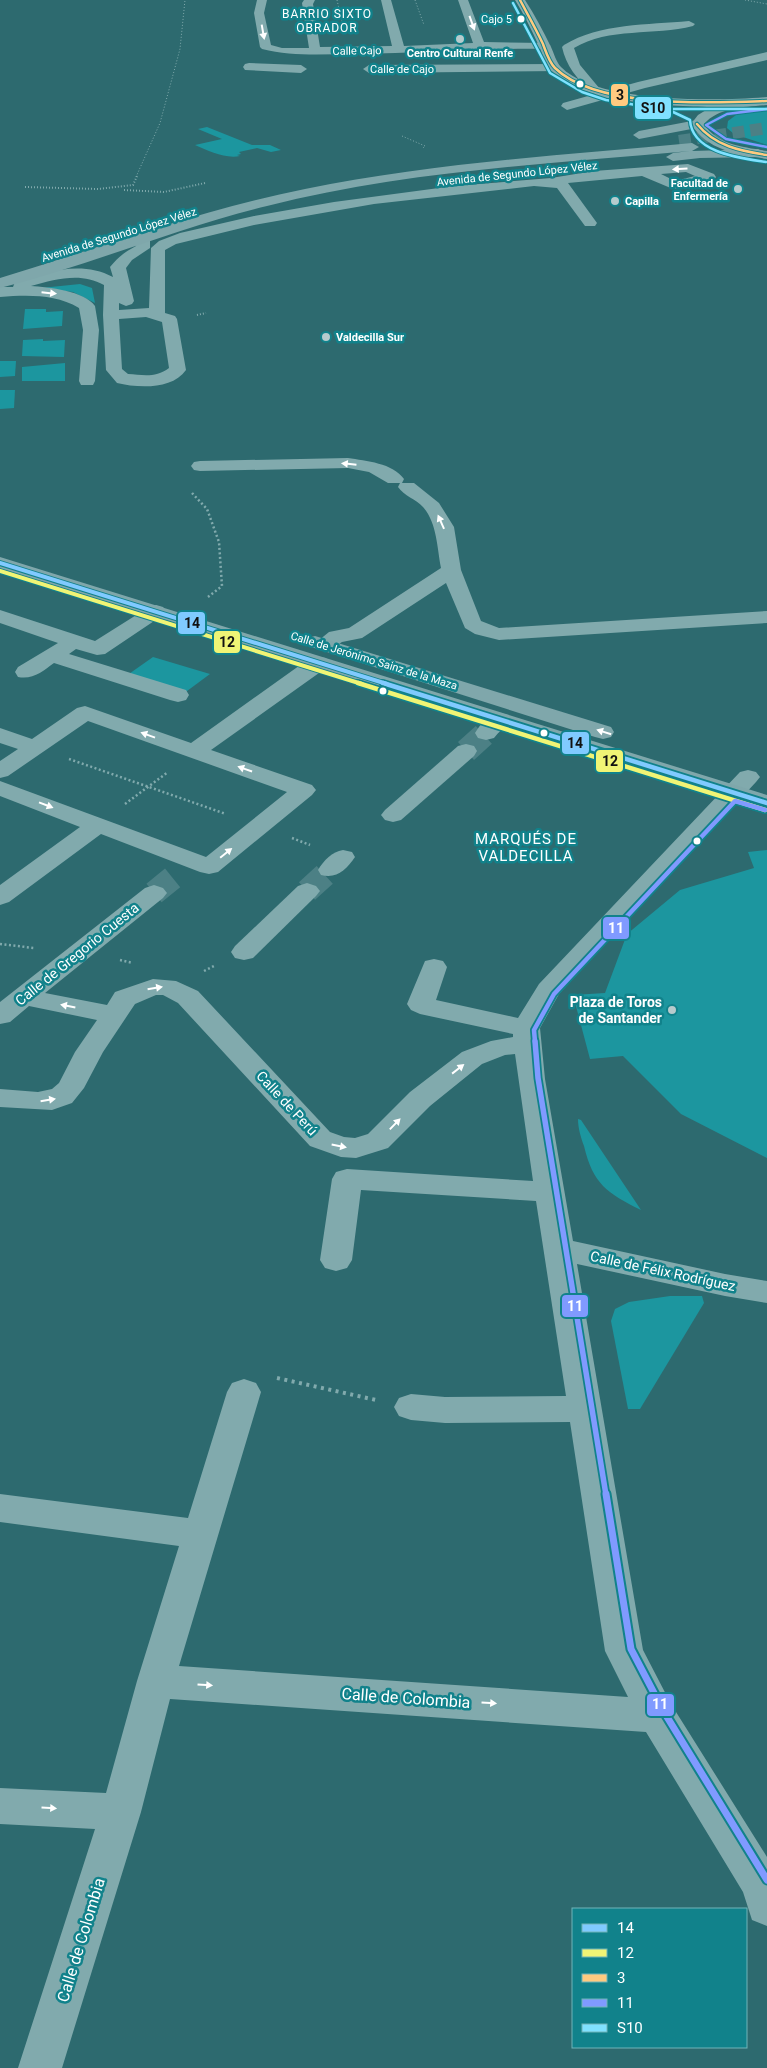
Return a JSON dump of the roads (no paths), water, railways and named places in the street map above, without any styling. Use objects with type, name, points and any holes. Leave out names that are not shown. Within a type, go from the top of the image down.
[{"type":"highway","points":[[520,0],[555,68],[571,81],[615,94],[686,103],[738,104],[763,101]]},
{"type":"highway","points":[[656,99],[685,108],[699,121],[705,136],[714,142],[762,154]]},
{"type":"highway","points":[[699,121],[738,104]]},
{"type":"main road","points":[[625,136],[660,132],[699,121]]},
{"type":"main road","name":"Avenida de Segundo López Vélez","points":[[297,187],[388,172],[474,161],[679,141]]},
{"type":"main road","name":"Avenida de Segundo López Vélez","points":[[2,274],[53,267],[143,243],[213,216],[332,188],[430,174],[692,147]]},
{"type":"main road","name":"Avenida de Segundo López Vélez","points":[[276,201],[700,154],[762,154]]},
{"type":"main road","name":"Avenida de Segundo López Vélez","points":[[2,274],[129,231],[202,209],[297,187],[358,170]]},
{"type":"main road","points":[[0,286],[53,267]]},
{"type":"main road","name":"Calle de Jerónimo Sainz de la Maza","points":[[0,546],[321,654],[493,726],[749,784]]},
{"type":"main road","name":"Calle de Jerónimo Sainz de la Maza","points":[[0,563],[156,611],[321,654],[353,643],[749,784],[767,802]]},
{"type":"street","name":"Calle Cajo","points":[[262,0],[260,14],[266,47],[282,52],[545,46]]},
{"type":"street","name":"Calle Cajo","points":[[310,0],[306,3],[315,51]]},
{"type":"street","name":"Calle Cajo","points":[[386,0],[399,50]]},
{"type":"street","points":[[463,0],[480,46]]},
{"type":"street","points":[[594,89],[576,69],[569,56],[568,47],[574,42],[598,35],[688,24]]},
{"type":"street","points":[[567,106],[676,77],[767,56]]},
{"type":"street","points":[[663,66],[662,70],[676,77]]},
{"type":"street","points":[[249,67],[318,69]]},
{"type":"street","name":"Calle de Cajo","points":[[357,69],[555,68]]},
{"type":"street","points":[[152,313],[158,248],[164,243],[292,212],[471,188],[551,182],[594,175],[643,171]]},
{"type":"street","points":[[551,182],[562,185],[568,191],[590,223]]},
{"type":"street","points":[[0,292],[59,273],[88,272],[103,277],[112,283],[111,315],[114,370],[123,379],[154,381],[167,378],[178,370],[169,319],[127,302],[118,267],[126,257],[143,243]]},
{"type":"street","points":[[143,243],[145,288]]},
{"type":"street","points":[[0,292],[63,295],[76,298],[87,306],[91,330],[87,381]]},
{"type":"street","points":[[111,315],[152,313]]},
{"type":"street","points":[[200,466],[348,463],[374,468],[401,483],[430,503],[437,514],[444,527],[451,570],[472,624],[482,630],[499,634],[767,617]]},
{"type":"street","points":[[353,643],[451,570]]},
{"type":"street","points":[[0,616],[97,649],[156,611]]},
{"type":"street","points":[[26,672],[74,641]]},
{"type":"street","points":[[194,751],[321,654]]},
{"type":"street","points":[[53,656],[178,695]]},
{"type":"street","points":[[86,713],[194,751],[304,790],[208,867],[187,866],[98,825],[2,786],[35,747],[86,713]]},
{"type":"street","points":[[0,735],[35,747]]},
{"type":"street","points":[[394,815],[466,751]]},
{"type":"street","points":[[749,784],[548,990],[527,1036],[531,1079],[624,1651],[657,1716],[762,1886],[767,1906]]},
{"type":"street","points":[[0,897],[98,825]]},
{"type":"street","points":[[244,952],[308,891]]},
{"type":"street","name":"Calle de Gregorio Cuesta","points":[[0,1016],[154,893]]},
{"type":"street","points":[[434,967],[421,1004],[527,1036]]},
{"type":"street","name":"Calle de Perú","points":[[0,1098],[52,1101],[62,1096],[70,1088],[89,1052],[126,998],[153,987],[166,987],[188,997],[320,1139],[341,1147],[356,1148],[378,1141],[420,1099],[472,1058],[527,1036]]},
{"type":"street","points":[[23,998],[114,1015]]},
{"type":"street","points":[[336,1260],[346,1179],[550,1192]]},
{"type":"street","name":"Calle de Félix Rodríguez","points":[[559,1249],[725,1285],[767,1292]]},
{"type":"street","name":"Calle de Colombia","points":[[40,2068],[120,1812],[156,1681],[244,1392]]},
{"type":"street","points":[[411,1407],[445,1410],[585,1409]]},
{"type":"street","points":[[0,1508],[202,1534]]},
{"type":"street","name":"Calle de Colombia","points":[[156,1681],[657,1716]]},
{"type":"street","points":[[0,1806],[120,1812]]},
{"type":"tunnel","points":[[679,141],[767,128]]},
{"type":"tunnel","points":[[466,751],[486,733]]},
{"type":"tunnel","points":[[307,891],[330,870]]},
{"type":"tunnel","points":[[154,893],[181,871]]},
{"type":"place","name":"Cajo 5","points":[[521,19]]},
{"type":"place","name":"Centro Cultural Renfe","points":[[460,39]]},
{"type":"place","name":"Facultad de Enfermería","points":[[738,189]]},
{"type":"place","name":"Capilla","points":[[615,201]]},
{"type":"place","name":"Valdecilla Sur","points":[[326,337]]},
{"type":"place","name":"Plaza de Toros de Santander","points":[[672,1010]]},
{"type":"district","name":"BARRIO SIXTO OBRADOR","points":[[327,21]]},
{"type":"district","name":"MARQUÉS DE VALDECILLA","points":[[526,848]]}]
